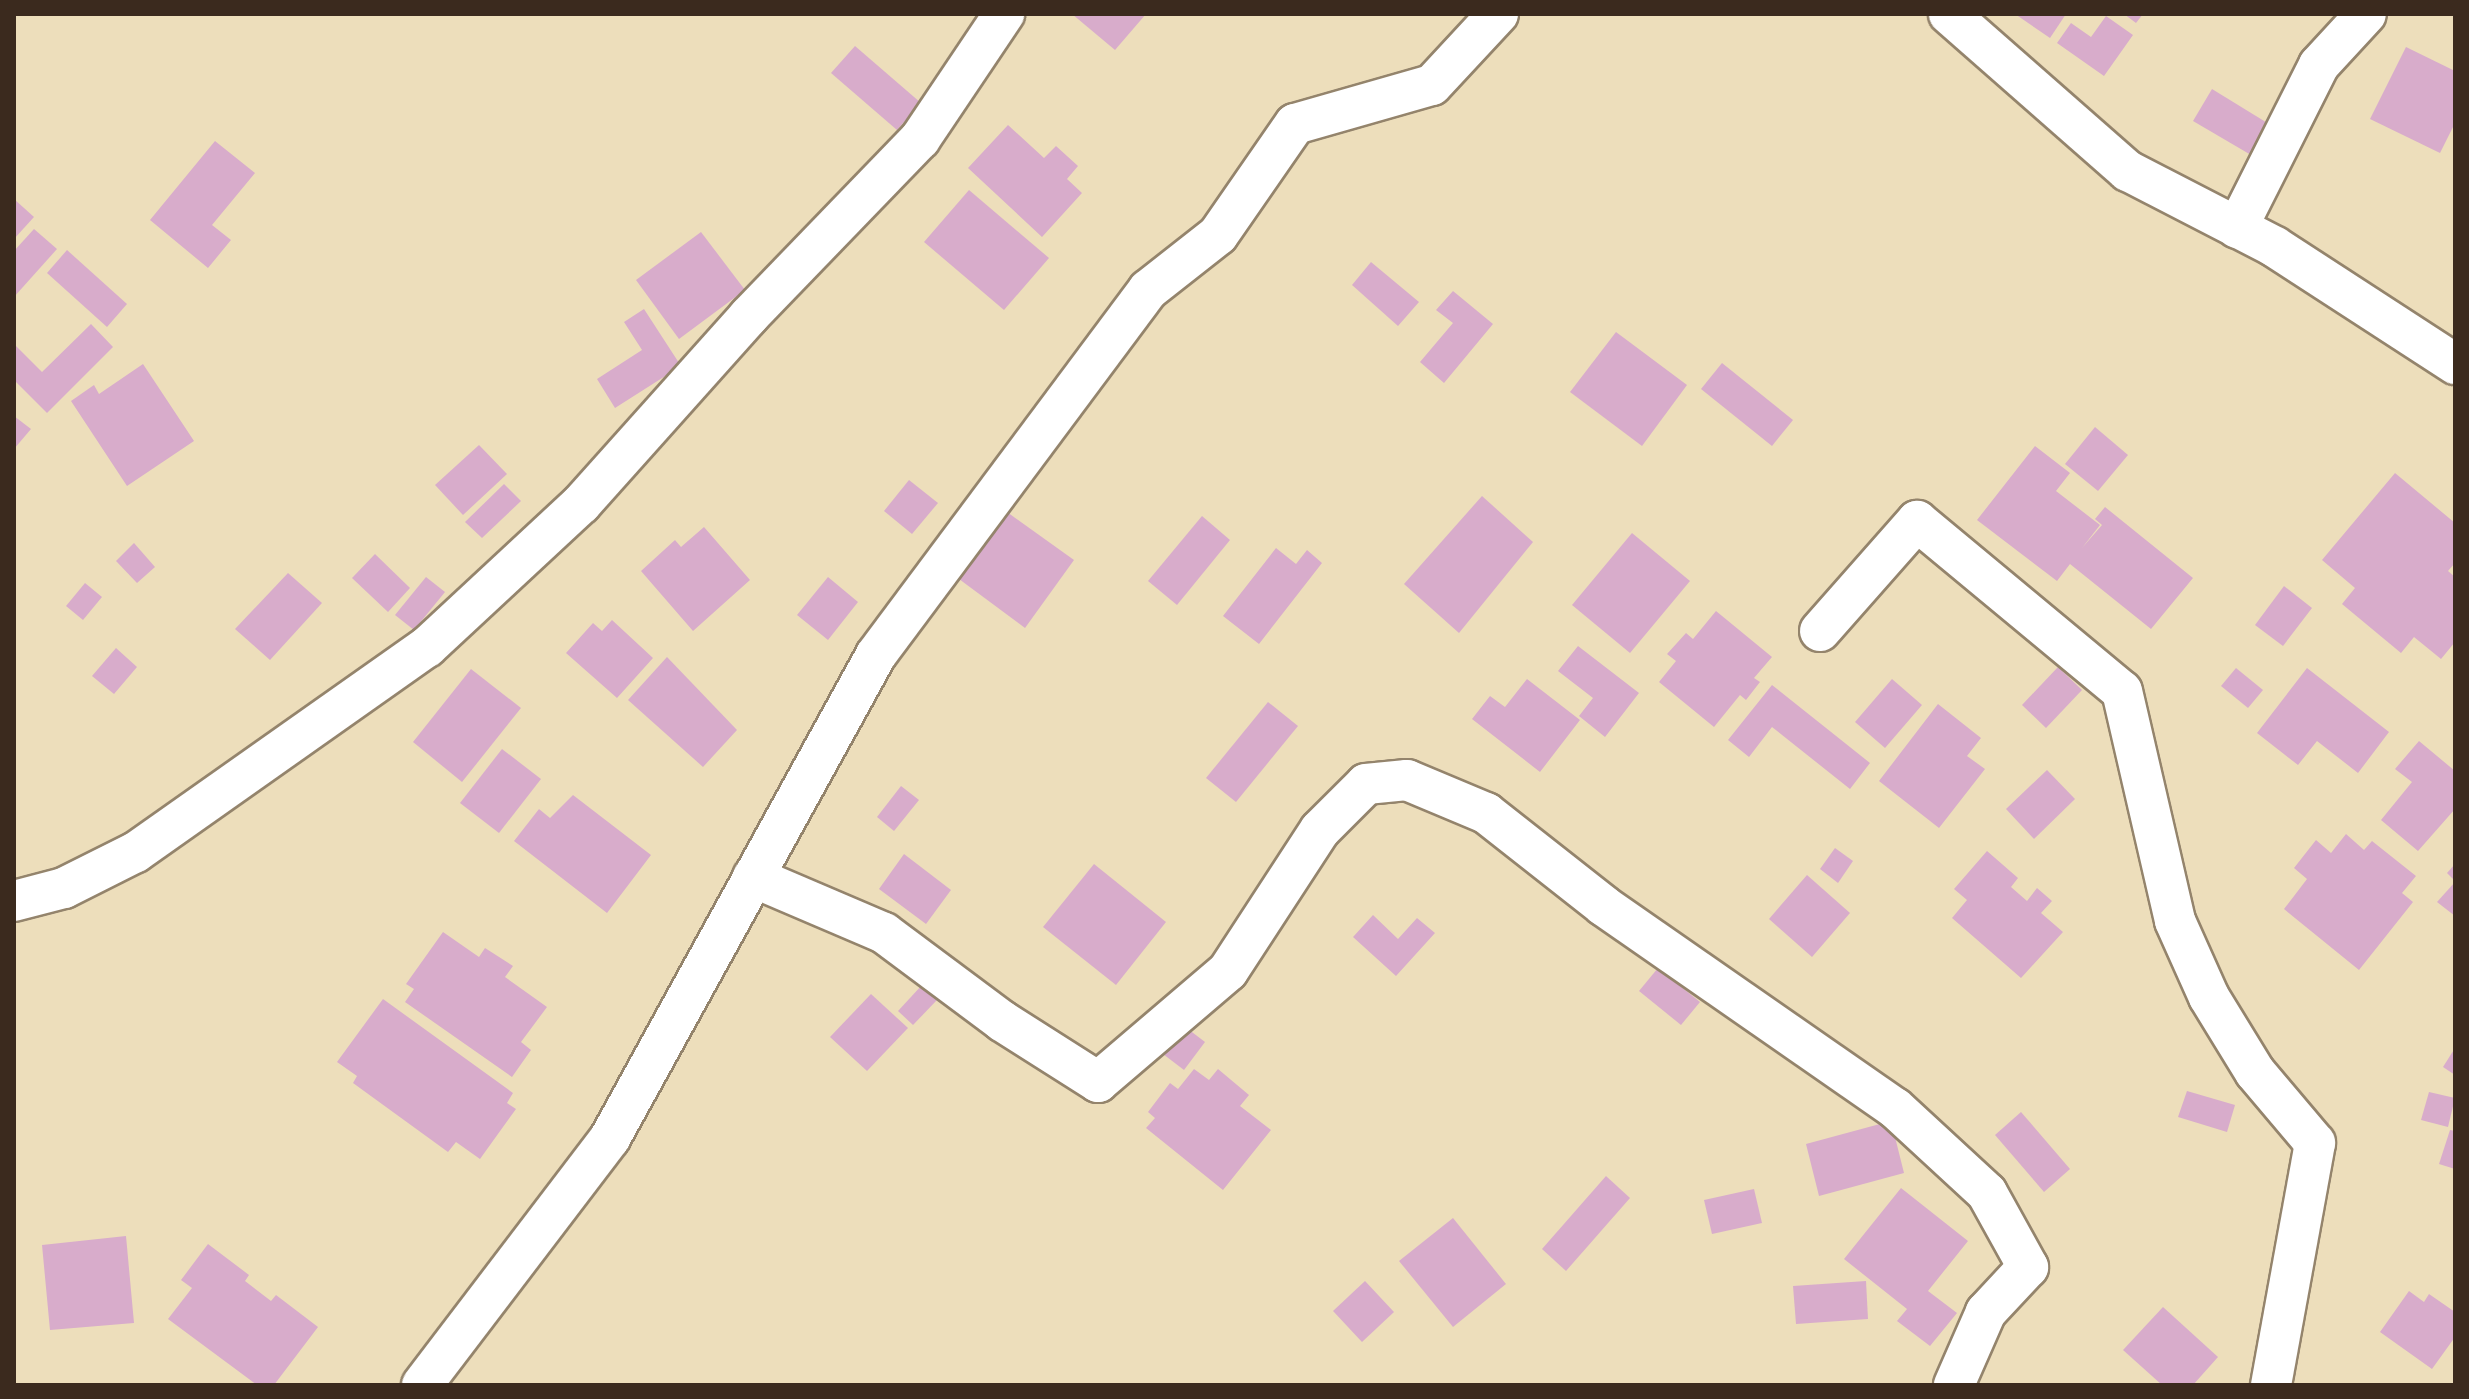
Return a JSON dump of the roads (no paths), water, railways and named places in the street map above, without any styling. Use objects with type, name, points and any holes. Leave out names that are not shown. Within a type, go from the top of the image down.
[{"type":"street","points":[[14,901],[64,888],[136,852],[427,647],[581,504],[749,316],[920,139],[1004,14]]},
{"type":"street","points":[[422,1385],[610,1138],[876,655],[1148,290],[1218,235],[1295,124],[1432,85],[1498,14]]},
{"type":"street","points":[[1949,14],[2128,171],[2237,228],[2455,364]]},
{"type":"street","points":[[2237,228],[2319,65],[2366,14]]},
{"type":"street","points":[[1820,631],[1917,521],[2122,691],[2175,921],[2209,997],[2255,1072],[2315,1143],[2271,1385]]},
{"type":"street","points":[[753,877],[884,933],[1002,1021],[1098,1082],[1228,971],[1320,830],[1366,784],[1407,780],[1486,813],[1604,906],[1895,1108],[1987,1193],[2028,1267],[1986,1312],[1954,1385]]}]
